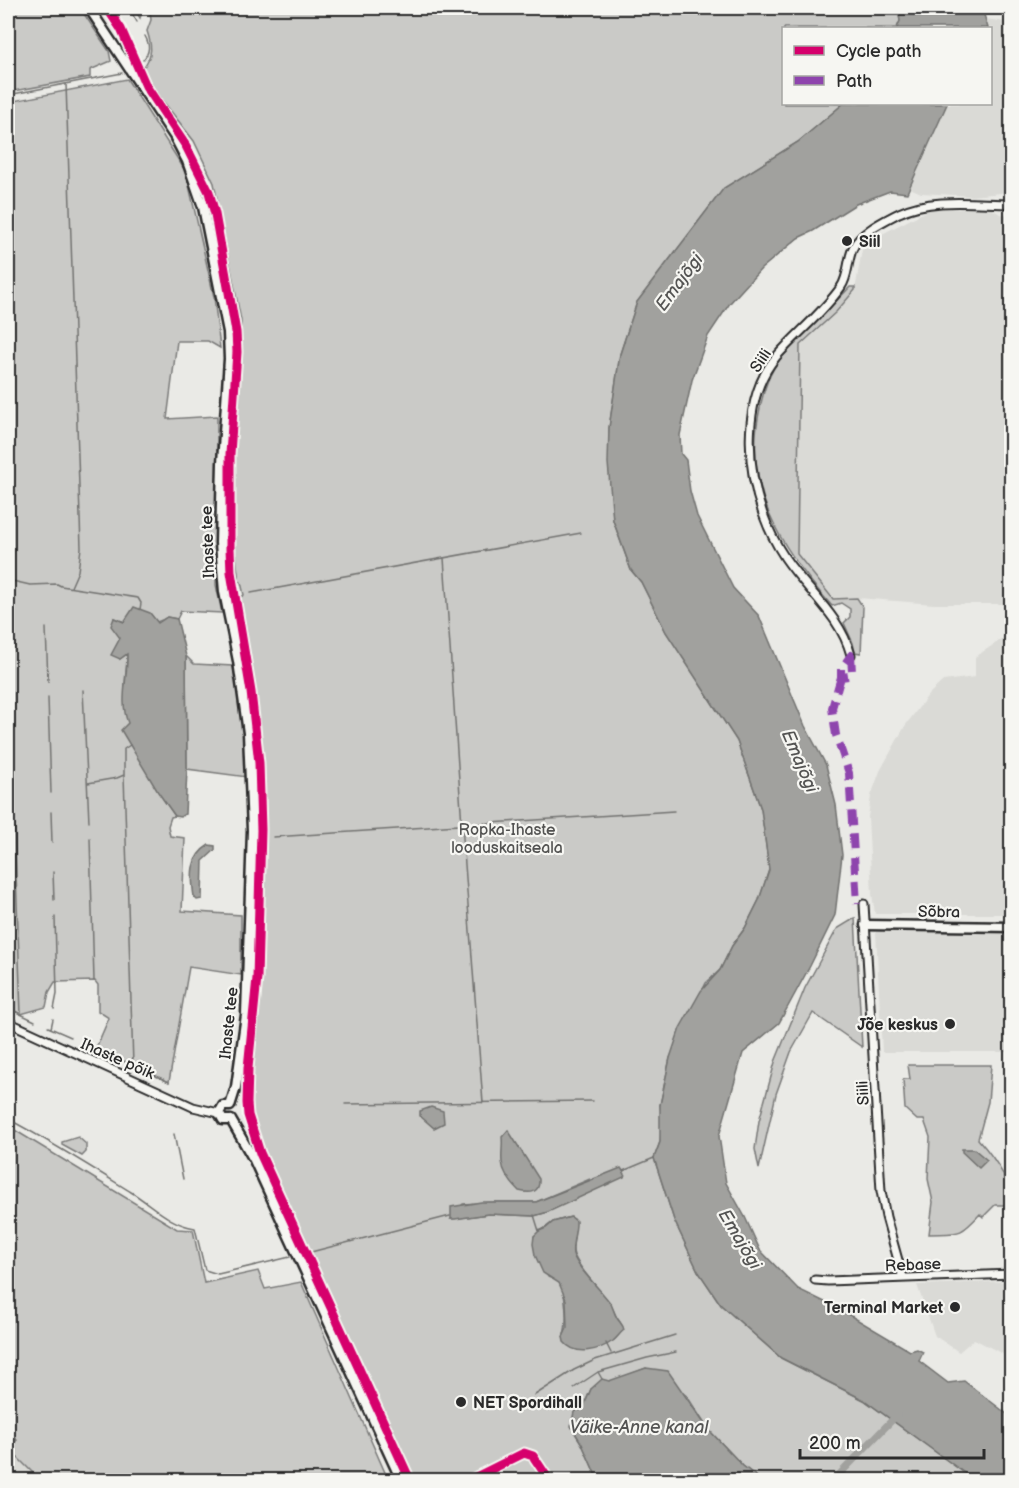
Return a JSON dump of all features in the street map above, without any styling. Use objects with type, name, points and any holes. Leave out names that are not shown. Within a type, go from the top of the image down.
[{"type":"street","name":"Ihaste tee","points":[[89,8],[174,136],[187,161],[203,207],[228,332],[229,359],[222,452],[220,543],[225,592],[240,671],[248,733],[252,830],[246,1015],[236,1087],[231,1106]]},
{"type":"street","name":"Siili","points":[[851,655],[842,631],[834,618],[785,558],[763,515],[751,467],[749,447],[761,383],[776,357],[843,285],[853,247],[864,235],[902,212],[920,205],[1011,204]]},
{"type":"street","name":"Siili","points":[[864,904],[881,1191],[903,1278]]},
{"type":"street","name":"Sõbra","points":[[865,925],[1011,927]]},
{"type":"street","name":"Ihaste põik","points":[[8,1023],[193,1107],[219,1113]]},
{"type":"street","points":[[223,1106],[231,1106],[234,1109],[235,1114],[231,1120],[223,1120],[219,1113],[223,1106]]},
{"type":"street","points":[[231,1120],[254,1160],[401,1480]]},
{"type":"street","name":"Rebase","points":[[815,1280],[1011,1274]]},
{"type":"shaded area","points":[[986,19],[1011,23],[1011,192],[972,196],[921,193],[908,187],[947,105],[992,105],[992,27],[988,27]]},
{"type":"shaded area","points":[[930,209],[992,209],[1000,214],[1011,215],[1011,604],[934,604],[857,598],[833,599],[797,554],[800,345],[836,312],[855,290],[863,244]]},
{"type":"shaded area","points":[[1011,633],[1011,914],[875,914],[868,817],[871,796],[880,771],[905,726],[929,694],[943,681],[975,677],[975,657]]},
{"type":"shaded area","points":[[876,932],[1011,932],[1011,1052],[882,1052]]},
{"type":"shaded area","points":[[1011,1281],[1011,1361],[1005,1355],[974,1339],[959,1352],[935,1336],[917,1285]]},
{"type":"shaded area","points":[[8,1447],[40,1480],[8,1480]]},
{"type":"green space","points":[[8,8],[80,8],[109,51],[111,61],[90,70],[90,77],[8,92]]},
{"type":"green space","name":"Ropka-Ihaste looduskaitseala","points":[[134,8],[898,8],[900,21],[897,27],[782,27],[782,105],[842,105],[798,142],[724,188],[637,302],[620,354],[609,428],[613,520],[631,570],[641,582],[666,632],[737,741],[761,809],[769,870],[759,900],[745,928],[732,946],[720,970],[706,983],[670,1058],[660,1105],[662,1121],[660,1142],[654,1158],[674,1220],[698,1271],[721,1305],[781,1358],[864,1400],[969,1476],[964,1480],[761,1480],[743,1466],[708,1429],[687,1396],[646,1368],[591,1389],[573,1430],[598,1480],[410,1480],[260,1153],[248,1115],[248,1068],[257,978],[260,838],[259,763],[251,692],[236,601],[244,595],[239,581],[235,548],[235,455],[242,350],[241,320],[214,183],[194,141],[149,83],[143,68],[149,59],[151,50],[147,31],[151,20],[150,11],[143,10],[140,18]],"holes":[[[590,1179],[548,1212],[534,1216],[488,1214],[451,1219],[463,1204],[536,1202]],[[570,1217],[574,1219],[574,1255],[607,1299],[622,1326],[623,1330],[614,1340],[606,1343],[563,1337],[566,1316],[563,1291],[557,1280],[548,1277],[535,1255],[534,1236],[553,1222]]]},
{"type":"green space","points":[[127,79],[186,172],[214,297],[220,348],[208,341],[177,341],[167,419],[217,416],[216,585],[222,613],[181,611],[177,619],[167,617],[148,624],[114,618],[120,638],[120,659],[127,654],[125,696],[130,729],[148,774],[175,816],[171,817],[168,826],[170,836],[185,838],[182,911],[241,915],[241,975],[189,967],[169,1082],[96,1048],[109,1018],[98,1011],[98,985],[95,981],[55,982],[49,992],[46,1007],[21,1014],[8,1008],[8,102]]},
{"type":"green space","points":[[850,287],[855,287],[855,290],[836,312],[800,345],[797,554],[833,599],[857,598],[863,607],[861,653],[855,652],[844,623],[850,617],[850,609],[841,603],[832,606],[796,562],[782,539],[761,491],[756,465],[756,437],[760,408],[773,369]]},
{"type":"green space","points":[[186,656],[194,664],[233,666],[242,714],[247,777],[187,769]]},
{"type":"green space","points":[[855,918],[862,1047],[813,1013],[791,1052],[776,1094],[759,1169],[755,1149],[759,1121],[775,1062],[805,988],[837,929]]},
{"type":"green space","points":[[908,1065],[991,1065],[988,1102],[978,1139],[1005,1178],[1011,1205],[995,1205],[983,1217],[980,1214],[967,1227],[958,1232],[929,1234],[933,1202],[928,1179],[930,1137],[924,1120],[917,1120],[905,1109],[903,1079],[910,1079]]},
{"type":"green space","points":[[8,1126],[177,1229],[193,1230],[204,1283],[258,1271],[265,1289],[301,1282],[387,1477],[383,1480],[40,1480],[8,1448],[8,1438],[13,1443],[17,1440],[8,1429]]},
{"type":"green space","points":[[78,1137],[86,1144],[86,1152],[82,1156],[62,1145],[62,1142]]},
{"type":"water","points":[[898,8],[982,8],[988,27],[897,27],[900,21]]},
{"type":"water","name":"Emajõgi","points":[[842,105],[947,105],[907,193],[890,191],[856,204],[798,238],[761,269],[730,303],[708,336],[692,380],[680,435],[681,454],[686,460],[690,491],[697,516],[733,588],[759,616],[805,726],[826,765],[836,805],[842,855],[835,915],[810,966],[779,1023],[743,1053],[719,1136],[726,1183],[760,1250],[798,1289],[841,1310],[910,1351],[917,1349],[923,1352],[919,1361],[948,1383],[964,1381],[1011,1417],[1011,1480],[974,1480],[864,1400],[781,1358],[721,1305],[698,1271],[674,1220],[654,1158],[660,1142],[660,1105],[670,1058],[680,1028],[701,991],[720,970],[732,946],[745,928],[759,900],[769,870],[761,809],[737,741],[666,632],[641,582],[631,570],[613,520],[608,463],[609,428],[620,354],[637,302],[724,188],[798,142]]},
{"type":"water","points":[[134,607],[150,613],[158,623],[167,617],[177,619],[186,656],[187,769],[185,814],[180,817],[175,816],[158,792],[121,730],[128,723],[124,706],[127,654],[120,659],[111,655],[120,638],[111,626],[114,618],[124,622]]},
{"type":"water","points":[[209,845],[215,846],[215,850],[203,861],[202,899],[197,900],[193,889],[193,868],[198,855]]},
{"type":"water","points":[[431,1107],[443,1111],[444,1123],[434,1128],[420,1116],[420,1111]]},
{"type":"water","points":[[508,1130],[539,1179],[538,1187],[534,1191],[519,1191],[504,1170],[502,1137]]},
{"type":"water","points":[[962,1149],[974,1149],[987,1160],[979,1168],[962,1152]]},
{"type":"water","points":[[621,1168],[625,1174],[624,1177],[548,1212],[534,1216],[488,1214],[451,1219],[451,1207],[481,1202],[536,1202]]},
{"type":"water","points":[[571,1217],[576,1221],[573,1251],[575,1260],[611,1304],[624,1330],[608,1344],[581,1351],[569,1347],[564,1342],[563,1337],[567,1328],[566,1300],[559,1283],[543,1273],[533,1244],[534,1236],[539,1231],[553,1222]]},
{"type":"water","name":"Väike-Anne kanal","points":[[646,1368],[668,1371],[708,1429],[743,1466],[761,1480],[598,1480],[571,1426],[574,1412],[583,1408],[591,1389],[602,1379],[609,1381]]},
{"type":"waterway","points":[[129,8],[137,22]]},
{"type":"waterway","points":[[143,60],[148,48],[145,36]]},
{"type":"waterway","points":[[8,95],[122,73]]},
{"type":"waterway","points":[[66,84],[81,548],[78,571],[71,587]]},
{"type":"waterway","points":[[251,593],[581,533]]},
{"type":"waterway","points":[[444,558],[483,1103]]},
{"type":"waterway","points":[[8,580],[30,585],[57,584],[138,598],[141,603],[140,609]]},
{"type":"waterway","points":[[46,628],[48,682]]},
{"type":"waterway","points":[[8,649],[21,1014]]},
{"type":"waterway","points":[[83,690],[89,822]]},
{"type":"waterway","points":[[48,698],[51,793]]},
{"type":"waterway","points":[[88,783],[124,775],[124,749],[130,745]]},
{"type":"waterway","points":[[124,775],[133,1065]]},
{"type":"waterway","points":[[273,837],[674,811]]},
{"type":"waterway","points":[[51,812],[52,843]]},
{"type":"waterway","points":[[90,838],[94,981]]},
{"type":"waterway","points":[[53,872],[54,900]]},
{"type":"waterway","points":[[54,1009],[57,994],[55,917]]},
{"type":"waterway","points":[[8,1008],[35,1021]]},
{"type":"waterway","points":[[51,1028],[53,1019]]},
{"type":"waterway","points":[[48,1027],[71,1037]]},
{"type":"waterway","points":[[84,1043],[169,1082]]},
{"type":"waterway","points":[[345,1104],[593,1101]]},
{"type":"waterway","points":[[8,1119],[86,1164],[177,1223],[195,1228],[205,1270],[218,1274],[290,1257]]},
{"type":"waterway","points":[[174,1134],[183,1179]]},
{"type":"waterway","points":[[623,1171],[654,1158]]},
{"type":"waterway","points":[[534,1215],[539,1231]]},
{"type":"waterway","points":[[311,1252],[450,1216]]},
{"type":"waterway","points":[[535,1395],[574,1370],[595,1360],[675,1335]]},
{"type":"waterway","points":[[606,1343],[611,1353]]},
{"type":"waterway","points":[[598,1372],[676,1352]]},
{"type":"waterway","points":[[574,1388],[598,1372],[602,1379]]},
{"type":"waterway","points":[[834,1480],[897,1415]]},
{"type":"waterway","points":[[8,1434],[13,1440]]},
{"type":"marked path","points":[[851,655],[852,672],[849,676],[841,677],[841,669],[851,655]]},
{"type":"marked path","points":[[841,677],[832,708],[836,735],[849,773],[857,904]]},
{"type":"cycle path","points":[[107,8],[121,29],[146,86],[186,146],[209,192],[236,332],[237,352],[230,454],[231,572],[251,692],[259,763],[261,830],[257,978],[248,1068],[248,1115],[260,1153],[410,1480]]},
{"type":"cycle path","points":[[470,1480],[524,1453],[533,1456],[549,1480]]},
{"type":"place","name":"Siil","points":[[847,241]]},
{"type":"place","name":"Jõe keskus","points":[[950,1024]]},
{"type":"place","name":"Terminal Market","points":[[955,1307]]},
{"type":"place","name":"NET Spordihall","points":[[461,1402]]}]
